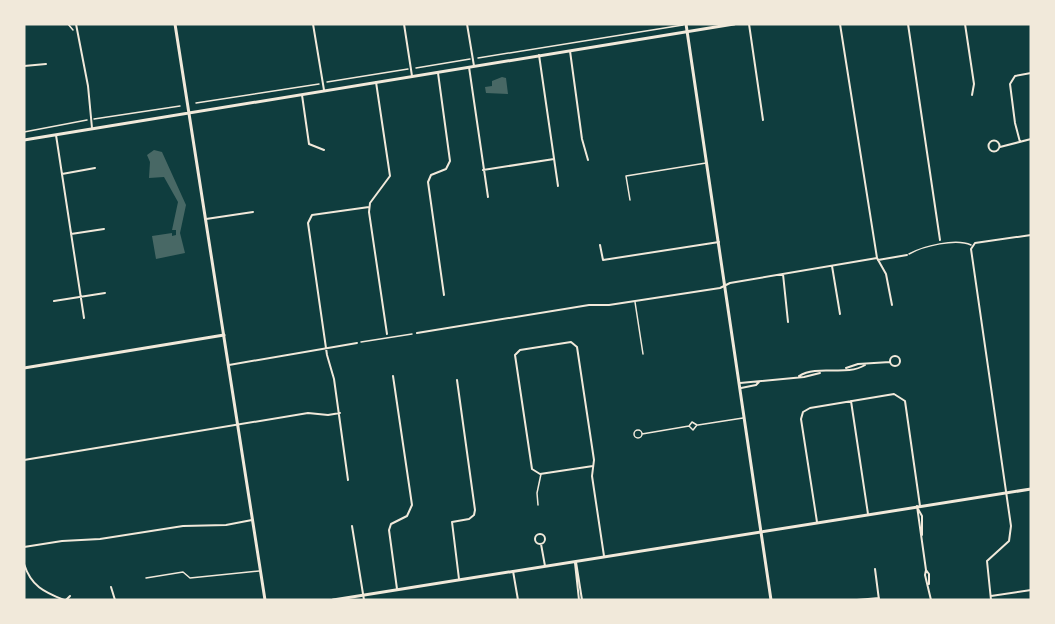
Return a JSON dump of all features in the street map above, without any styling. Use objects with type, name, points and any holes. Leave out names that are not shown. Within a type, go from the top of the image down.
[{"type":"main road","points":[[175,24],[265,600]]},
{"type":"main road","points":[[686,24],[771,600]]},
{"type":"main road","points":[[24,140],[734,24]]},
{"type":"main road","points":[[24,368],[224,335]]},
{"type":"main road","points":[[333,600],[604,555],[1031,489]]},
{"type":"street","points":[[76,24],[88,86],[92,128]]},
{"type":"street","points":[[313,24],[324,90]]},
{"type":"street","points":[[404,24],[412,76]]},
{"type":"street","points":[[467,24],[474,66]]},
{"type":"street","points":[[749,24],[763,120]]},
{"type":"street","points":[[840,24],[877,259],[885,274],[891,305]]},
{"type":"street","points":[[908,24],[940,240]]},
{"type":"street","points":[[965,24],[974,84],[972,95]]},
{"type":"street","points":[[570,50],[581,136],[588,160]]},
{"type":"street","points":[[539,55],[558,186]]},
{"type":"street","points":[[24,66],[46,64]]},
{"type":"street","points":[[469,67],[488,197]]},
{"type":"street","points":[[437,72],[451,156],[446,169],[430,175],[428,182],[444,295]]},
{"type":"street","points":[[1020,142],[1014,120],[1010,86],[1012,79],[1031,74]]},
{"type":"street","points":[[376,82],[390,176],[369,207],[387,334]]},
{"type":"street","points":[[301,94],[309,144],[324,150]]},
{"type":"street","points":[[56,135],[84,318]]},
{"type":"street","points":[[1000,147],[1031,139]]},
{"type":"street","points":[[483,170],[554,159]]},
{"type":"street","points":[[62,174],[95,168]]},
{"type":"street","points":[[348,480],[339,413],[326,349],[309,218],[369,207]]},
{"type":"street","points":[[205,219],[253,212]]},
{"type":"street","points":[[71,234],[104,229]]},
{"type":"street","points":[[1031,235],[972,245],[1011,534],[1005,546],[987,561],[991,598],[1031,590]]},
{"type":"street","points":[[600,245],[603,260],[719,242]]},
{"type":"street","points":[[417,333],[594,304],[635,302],[783,273],[907,255]]},
{"type":"street","points":[[832,266],[840,314]]},
{"type":"street","points":[[783,273],[788,322]]},
{"type":"street","points":[[54,301],[105,293]]},
{"type":"street","points":[[229,365],[357,343]]},
{"type":"street","points":[[593,466],[541,473],[536,473],[532,469],[517,352],[576,344],[594,459],[604,555]]},
{"type":"street","points":[[740,383],[799,376],[813,371],[820,373],[858,364],[890,362]]},
{"type":"street","points":[[393,376],[412,504],[408,515],[389,528],[397,589]]},
{"type":"street","points":[[457,380],[475,510],[474,515],[469,519],[452,522],[459,579]]},
{"type":"street","points":[[741,388],[756,385],[759,382]]},
{"type":"street","points":[[817,522],[801,419],[804,410],[900,395],[905,402],[918,506],[923,526],[925,575],[931,600]]},
{"type":"street","points":[[851,401],[868,514]]},
{"type":"street","points":[[24,460],[308,412],[328,415],[339,413]]},
{"type":"street","points":[[918,506],[918,527],[922,535]]},
{"type":"street","points":[[24,547],[62,541],[100,539],[183,526],[226,525],[252,520]]},
{"type":"street","points":[[352,526],[364,600]]},
{"type":"street","points":[[918,527],[923,526]]},
{"type":"street","points":[[541,544],[545,566]]},
{"type":"street","points":[[575,560],[580,600]]},
{"type":"street","points":[[24,564],[28,578],[37,587],[65,600],[70,596]]},
{"type":"street","points":[[857,600],[879,599],[875,569]]},
{"type":"street","points":[[513,571],[518,600]]},
{"type":"street","points":[[32,592],[37,587]]},
{"type":"street","points":[[111,587],[115,600]]},
{"type":"lane","points":[[630,200],[626,176],[706,163]]},
{"type":"lane","points":[[635,302],[643,354]]},
{"type":"lane","points":[[689,426],[694,429],[697,425],[745,417]]},
{"type":"lane","points":[[642,434],[689,426],[693,422],[697,425]]},
{"type":"lane","points":[[538,506],[537,494],[541,473]]},
{"type":"lane","points":[[146,578],[183,572],[190,578],[260,571]]},
{"type":"path","points":[[68,24],[75,37]]},
{"type":"path","points":[[196,103],[680,25]]},
{"type":"path","points":[[95,120],[180,106]]},
{"type":"path","points":[[24,132],[87,121],[87,116]]},
{"type":"path","points":[[907,255],[916,250],[964,242],[972,245]]},
{"type":"building","points":[[502,77],[506,78],[508,94],[486,93],[485,87],[492,86],[492,81]]},
{"type":"building","points":[[154,150],[162,152],[186,205],[180,233],[185,253],[156,259],[152,236],[172,233],[172,236],[176,235],[176,230],[172,230],[178,202],[164,177],[149,178],[150,162],[147,155]]}]
